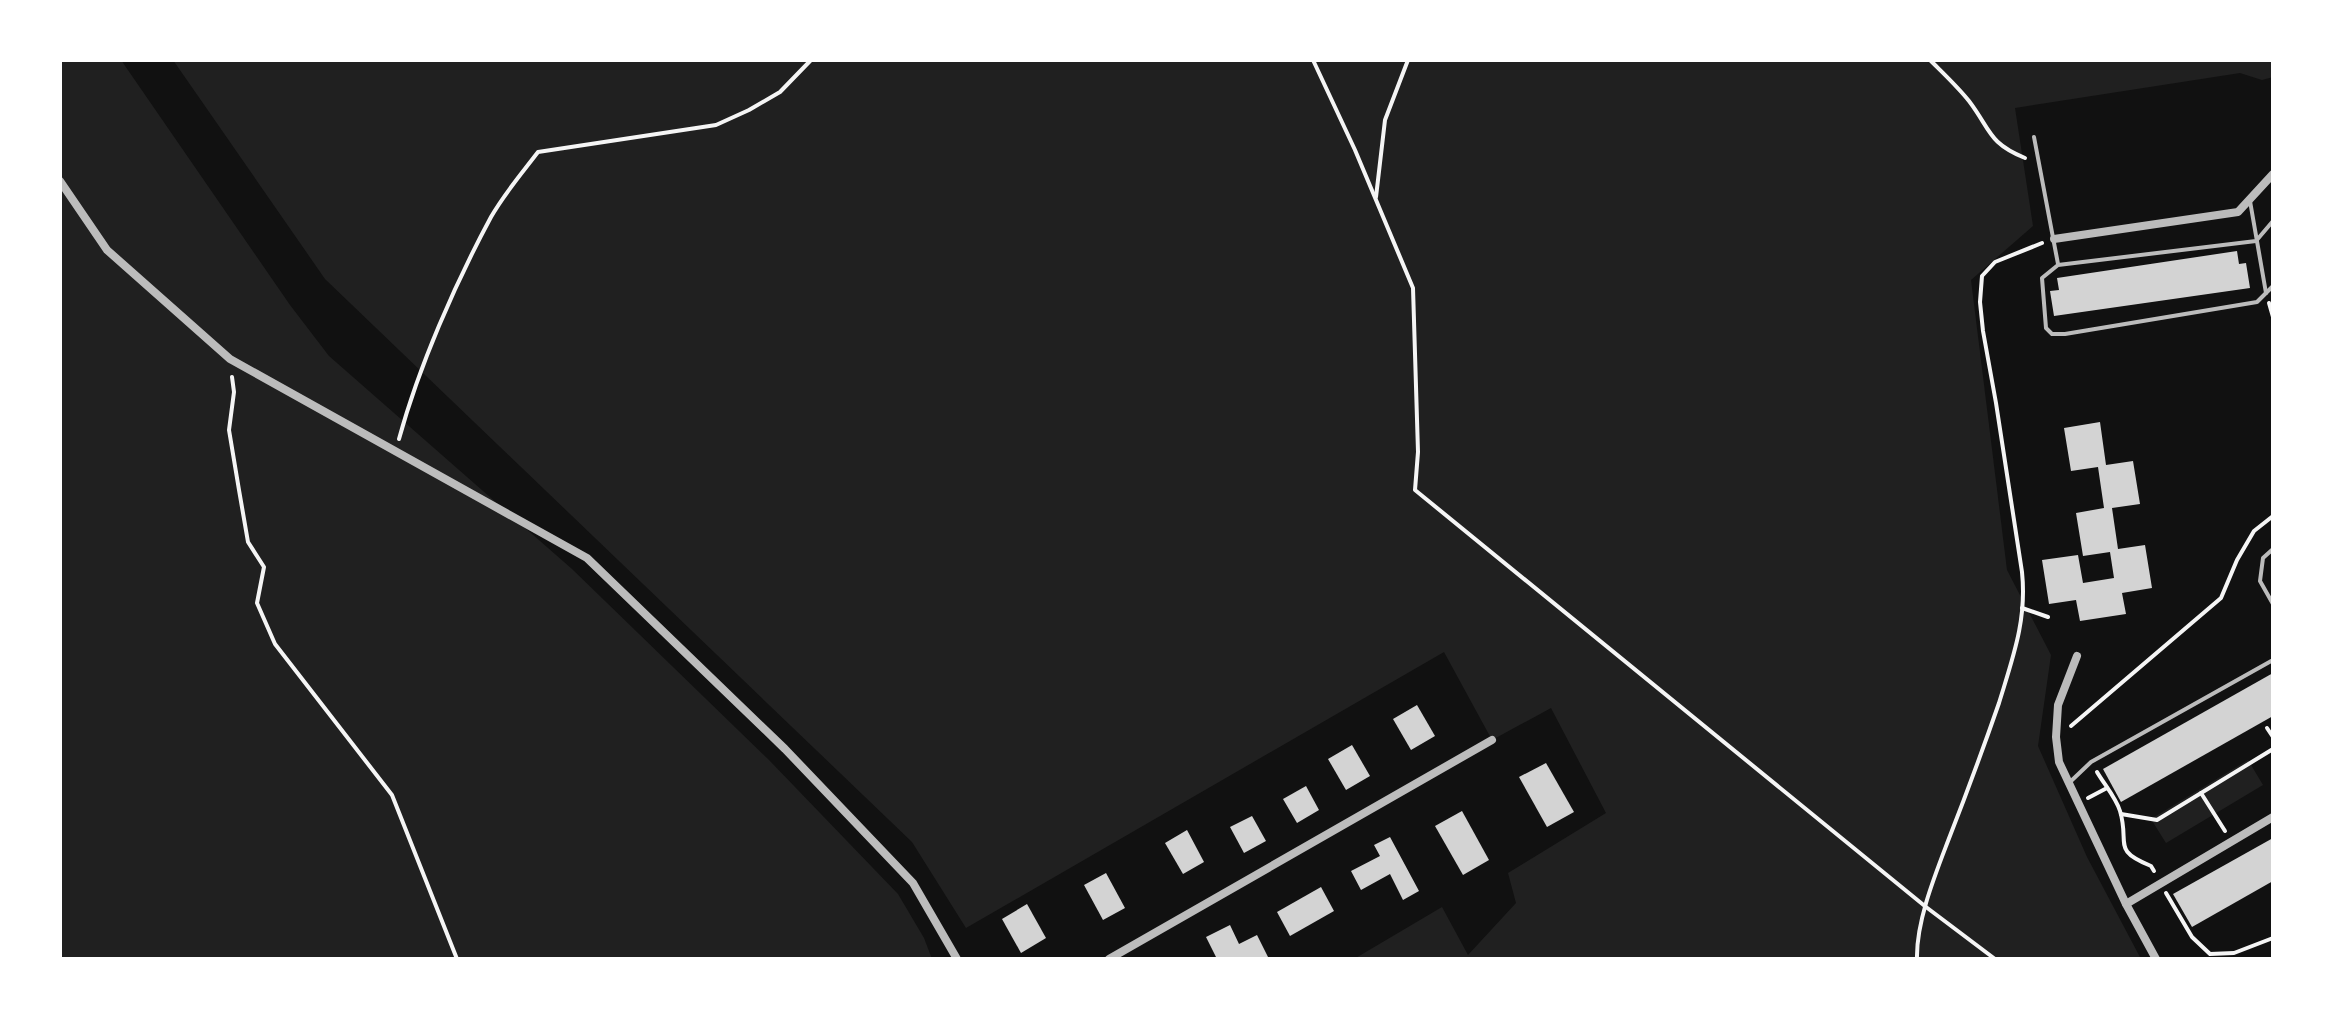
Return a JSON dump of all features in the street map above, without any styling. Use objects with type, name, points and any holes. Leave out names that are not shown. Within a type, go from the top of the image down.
[{"type":"street","points":[[2049,240],[2238,212],[2273,174]]},
{"type":"street","points":[[60,181],[107,250],[230,359],[587,558],[785,749],[913,883],[957,959]]},
{"type":"street","points":[[2077,656],[2058,705],[2056,737],[2059,762],[2126,904],[2156,959]]},
{"type":"street","points":[[1109,959],[1492,740]]},
{"type":"street","points":[[2126,904],[2273,817]]},
{"type":"lane","points":[[2034,137],[2049,240],[2058,265]]},
{"type":"lane","points":[[2250,199],[2266,293]]},
{"type":"lane","points":[[2273,221],[2256,241],[2058,265],[2042,278],[2046,328],[2052,334],[2257,302],[2273,286]]},
{"type":"lane","points":[[2273,549],[2263,558],[2260,581],[2273,604]]},
{"type":"lane","points":[[2068,783],[2091,762],[2273,660]]},
{"type":"path","points":[[396,451],[408,406],[441,322],[493,215],[538,152],[716,125],[780,92],[811,60]]},
{"type":"path","points":[[1313,60],[1413,288],[1418,452],[1415,490],[1926,907],[1995,959]]},
{"type":"path","points":[[1376,200],[1385,120],[1408,60]]},
{"type":"path","points":[[1930,60],[1970,102],[1992,137],[2006,150],[2039,163]]},
{"type":"path","points":[[1917,959],[1926,907],[1940,861],[1984,748],[2021,631],[2024,594],[2018,538],[1983,331],[1982,276],[1995,262],[2049,240]]},
{"type":"path","points":[[230,359],[234,392],[229,430],[248,542],[264,567],[257,603],[275,644],[392,795],[457,959]]},
{"type":"path","points":[[2056,737],[2085,717],[2221,598],[2237,560],[2254,531],[2273,516]]},
{"type":"path","points":[[2022,608],[2048,617]]},
{"type":"path","points":[[2267,728],[2273,737]]},
{"type":"path","points":[[2121,814],[2157,820],[2273,749]]},
{"type":"path","points":[[2201,793],[2232,842]]},
{"type":"shaded area","points":[[60,60],[121,60],[290,305],[329,356],[572,569],[769,760],[898,894],[924,938],[932,959],[60,959]]},
{"type":"shaded area","points":[[173,60],[2273,60],[2273,77],[2262,80],[2240,73],[2015,108],[2033,226],[1971,280],[2007,570],[2051,655],[2038,746],[2087,857],[2141,959],[1354,959],[1442,907],[1468,955],[1516,903],[1508,873],[1606,813],[1551,708],[1492,740],[1444,652],[966,928],[912,842],[325,279]]},
{"type":"shaded area","points":[[2248,760],[2263,785],[2166,843],[2151,819]]},
{"type":"building","points":[[2237,251],[2239,264],[2246,263],[2250,288],[2054,316],[2050,291],[2059,290],[2057,278]]},
{"type":"building","points":[[2100,422],[2106,465],[2133,461],[2140,504],[2112,508],[2118,549],[2145,545],[2152,588],[2122,593],[2126,614],[2080,621],[2076,600],[2049,604],[2042,560],[2078,555],[2083,583],[2114,578],[2110,552],[2083,556],[2076,513],[2104,508],[2098,467],[2071,471],[2064,428]]},
{"type":"building","points":[[2273,673],[2273,716],[2121,802],[2103,769]]},
{"type":"building","points":[[1417,705],[1435,736],[1411,750],[1393,719]]},
{"type":"building","points":[[1352,745],[1370,776],[1346,790],[1328,759]]},
{"type":"building","points":[[1546,763],[1574,812],[1547,827],[1519,777]]},
{"type":"building","points":[[1306,786],[1319,810],[1297,823],[1283,799]]},
{"type":"building","points":[[1462,811],[1489,860],[1463,875],[1435,826]]},
{"type":"building","points":[[1252,816],[1266,841],[1244,853],[1230,827]]},
{"type":"building","points":[[1187,830],[1204,862],[1183,874],[1165,843]]},
{"type":"building","points":[[1390,837],[1419,891],[1403,900],[1390,874],[1361,890],[1351,871],[1380,856],[1374,845]]},
{"type":"building","points":[[2273,838],[2273,881],[2192,927],[2173,894]]},
{"type":"building","points":[[1106,873],[1125,908],[1103,920],[1084,885]]},
{"type":"building","points":[[1321,887],[1334,911],[1290,936],[1277,912]]},
{"type":"building","points":[[1027,904],[1046,938],[1021,953],[1002,919]]},
{"type":"building","points":[[1230,925],[1239,944],[1257,935],[1269,959],[1217,959],[1206,937]]}]
